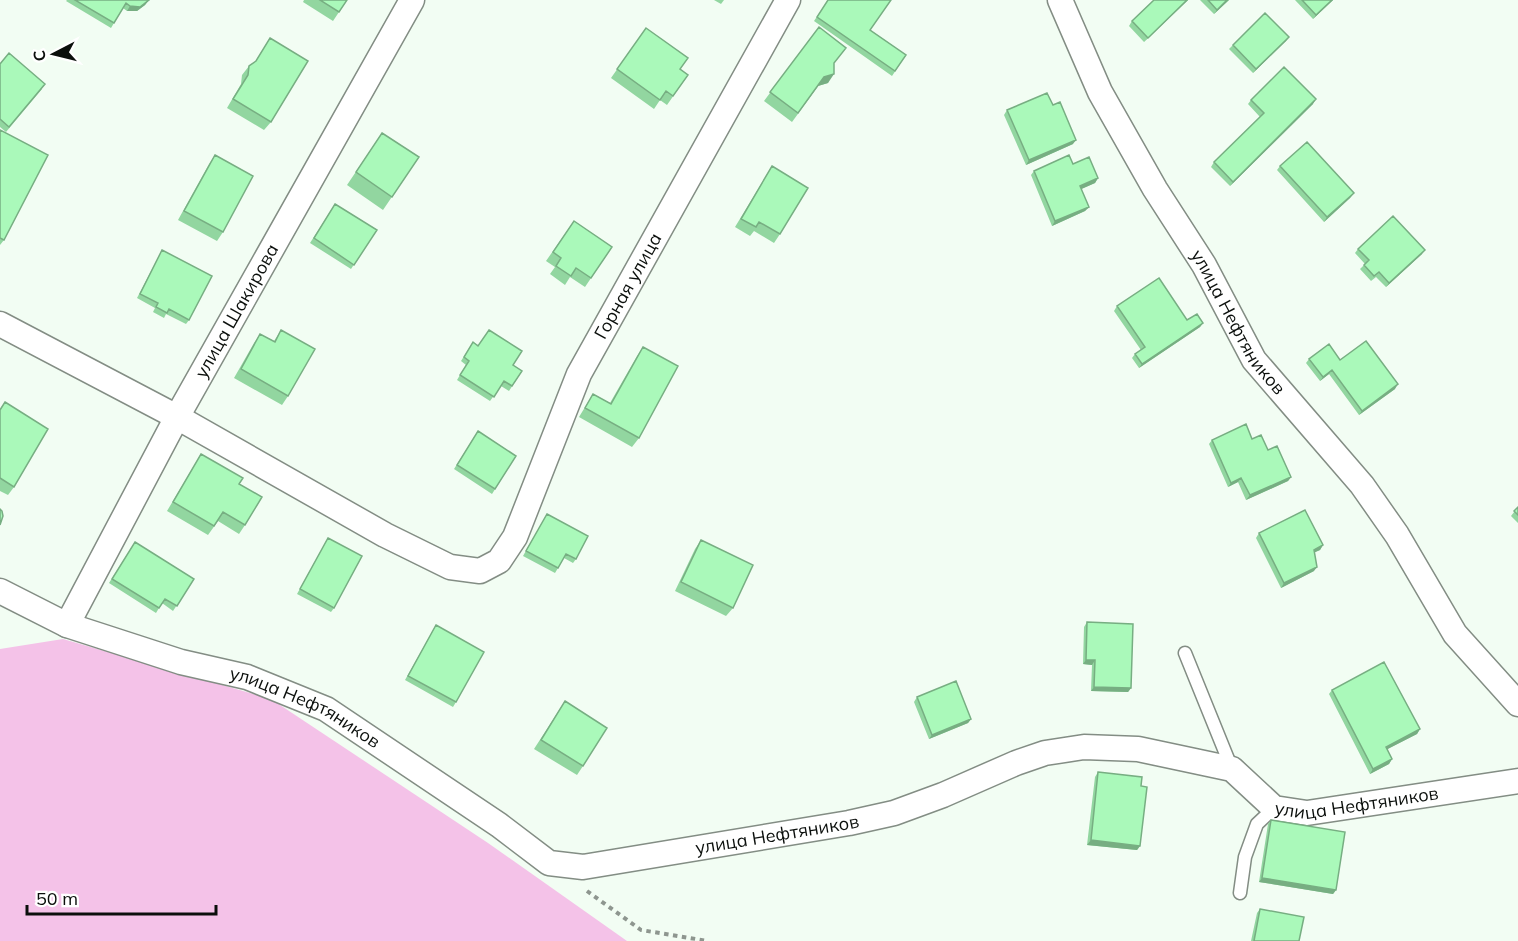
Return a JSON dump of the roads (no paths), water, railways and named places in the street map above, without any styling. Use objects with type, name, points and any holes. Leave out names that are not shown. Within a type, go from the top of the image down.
[{"type":"street","name":"улица Шакирова","points":[[67,625],[177,417],[412,0]]},
{"type":"street","name":"Горная улица","points":[[177,417],[385,535],[450,567],[480,571],[499,561],[515,537],[579,374],[788,0]]},
{"type":"street","name":"улица Нефтяников","points":[[1060,0],[1100,92],[1155,189],[1204,266],[1254,360],[1362,485],[1397,534],[1455,634],[1518,704]]},
{"type":"street","points":[[0,324],[177,417]]},
{"type":"street","name":"улица Нефтяников","points":[[0,591],[67,625],[181,662],[248,677],[326,709],[499,825],[549,863],[583,867],[849,824],[894,813],[1045,753],[1084,747],[1137,749],[1232,769],[1274,808],[1307,813],[1518,781]]},
{"type":"lane","points":[[1185,653],[1232,769]]},
{"type":"lane","points":[[1240,893],[1245,857],[1257,824],[1274,808]]}]
